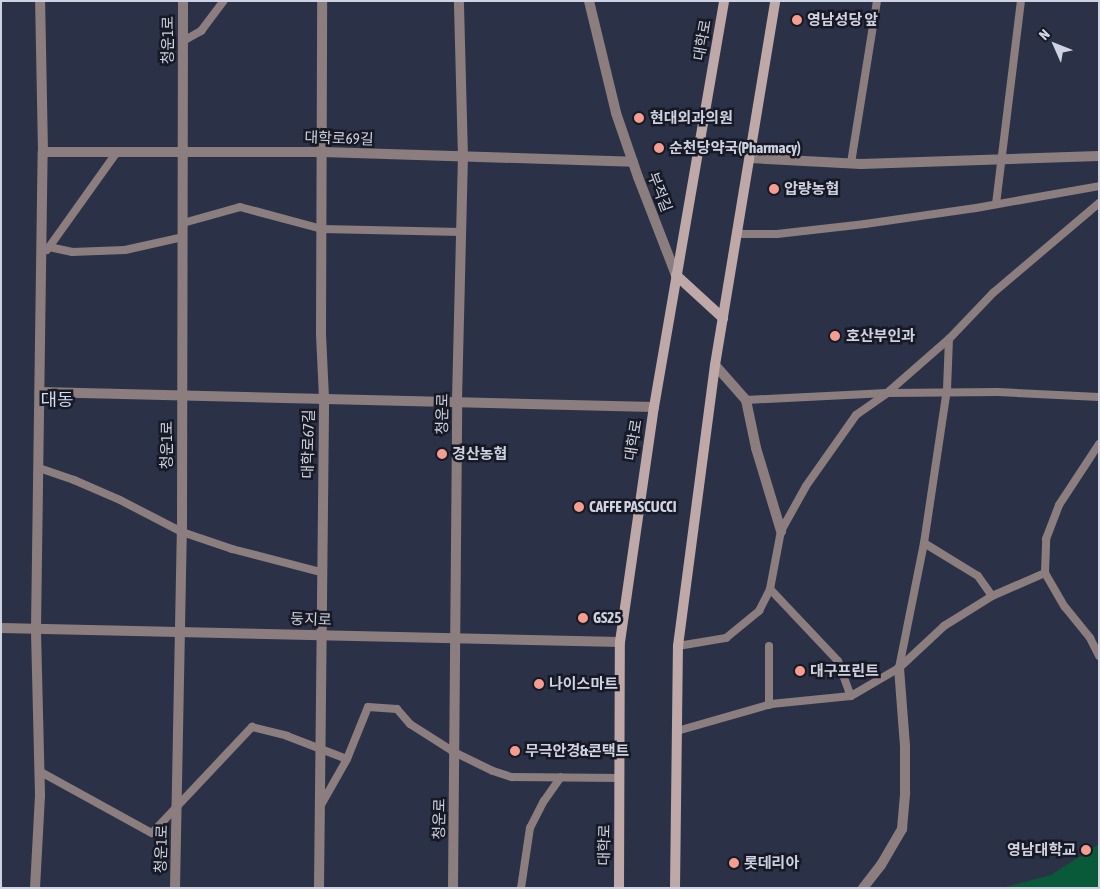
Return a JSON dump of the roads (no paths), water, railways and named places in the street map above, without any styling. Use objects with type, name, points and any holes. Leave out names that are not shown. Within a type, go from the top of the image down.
[{"type":"main road","name":"대학로","points":[[618,888],[620,642],[654,407],[724,1]]},
{"type":"main road","points":[[675,888],[678,646],[715,366],[775,1]]},
{"type":"main road","points":[[676,275],[723,318]]},
{"type":"street","points":[[35,888],[39,771],[36,628],[43,152],[40,1]]},
{"type":"street","name":"청운1로","points":[[175,888],[182,532],[183,1]]},
{"type":"street","name":"대학로67길","points":[[319,888],[320,634],[324,398],[321,334],[322,1]]},
{"type":"street","name":"청운로","points":[[453,888],[457,400],[463,158],[459,1]]},
{"type":"street","name":"부적길","points":[[589,1],[616,113],[676,275]]},
{"type":"street","name":"대학로69길","points":[[43,152],[323,152],[633,162]]},
{"type":"street","points":[[750,158],[851,163],[1099,156]]},
{"type":"street","points":[[715,366],[746,400],[756,448],[780,531]]},
{"type":"street","points":[[40,392],[457,400],[654,407]]},
{"type":"street","name":"둥지로","points":[[1,628],[620,642]]},
{"type":"street","points":[[863,888],[881,865],[902,829],[905,792],[905,746],[899,668]]},
{"type":"lane","points":[[183,41],[201,31],[224,1]]},
{"type":"lane","points":[[851,163],[877,1]]},
{"type":"lane","points":[[996,204],[1021,1]]},
{"type":"lane","points":[[42,256],[117,152]]},
{"type":"lane","points":[[736,234],[777,234],[865,224],[1099,186]]},
{"type":"lane","points":[[678,646],[726,638],[759,611],[770,589],[780,531],[806,486],[856,415],[887,393],[949,339],[993,293],[1099,204]]},
{"type":"lane","points":[[183,223],[240,207],[322,229],[462,232]]},
{"type":"lane","points":[[49,247],[72,252],[125,250],[182,237]]},
{"type":"lane","points":[[899,668],[924,543],[946,393],[949,339]]},
{"type":"lane","points":[[746,400],[887,393],[998,392],[1099,397]]},
{"type":"lane","points":[[1099,444],[1059,505],[1046,539],[1045,573],[1066,607],[1090,638],[1099,656]]},
{"type":"lane","points":[[39,468],[74,480],[120,500],[182,532],[232,549],[321,572]]},
{"type":"lane","points":[[924,543],[978,576],[992,596]]},
{"type":"lane","points":[[678,731],[769,705],[851,696],[899,668],[944,626],[992,596],[1045,573]]},
{"type":"lane","points":[[770,589],[838,661],[851,696]]},
{"type":"lane","points":[[769,646],[769,705]]},
{"type":"lane","points":[[320,807],[347,759],[368,707],[397,709],[410,724],[454,752],[493,771],[512,777],[619,778]]},
{"type":"lane","points":[[39,771],[152,833],[252,727],[287,736],[347,759]]},
{"type":"lane","points":[[521,888],[530,828],[544,801],[561,777]]},
{"type":"place","name":"영남성당 앞","points":[[797,20]]},
{"type":"place","name":"현대외과의원","points":[[639,118]]},
{"type":"place","name":"순천당약국(Pharmacy)","points":[[659,148]]},
{"type":"place","name":"압량농협","points":[[774,189]]},
{"type":"place","name":"호산부인과","points":[[835,336]]},
{"type":"place","name":"경산농협","points":[[442,454]]},
{"type":"place","name":"CAFFE PASCUCCI","points":[[579,507]]},
{"type":"place","name":"GS25","points":[[583,618]]},
{"type":"place","name":"대구프린트","points":[[800,671]]},
{"type":"place","name":"나이스마트","points":[[539,684]]},
{"type":"place","name":"무극안경&콘택트","points":[[515,751]]},
{"type":"place","name":"영남대학교","points":[[1086,850]]},
{"type":"place","name":"롯데리아","points":[[734,863]]},
{"type":"district","name":"대동","points":[[57,400]]}]
